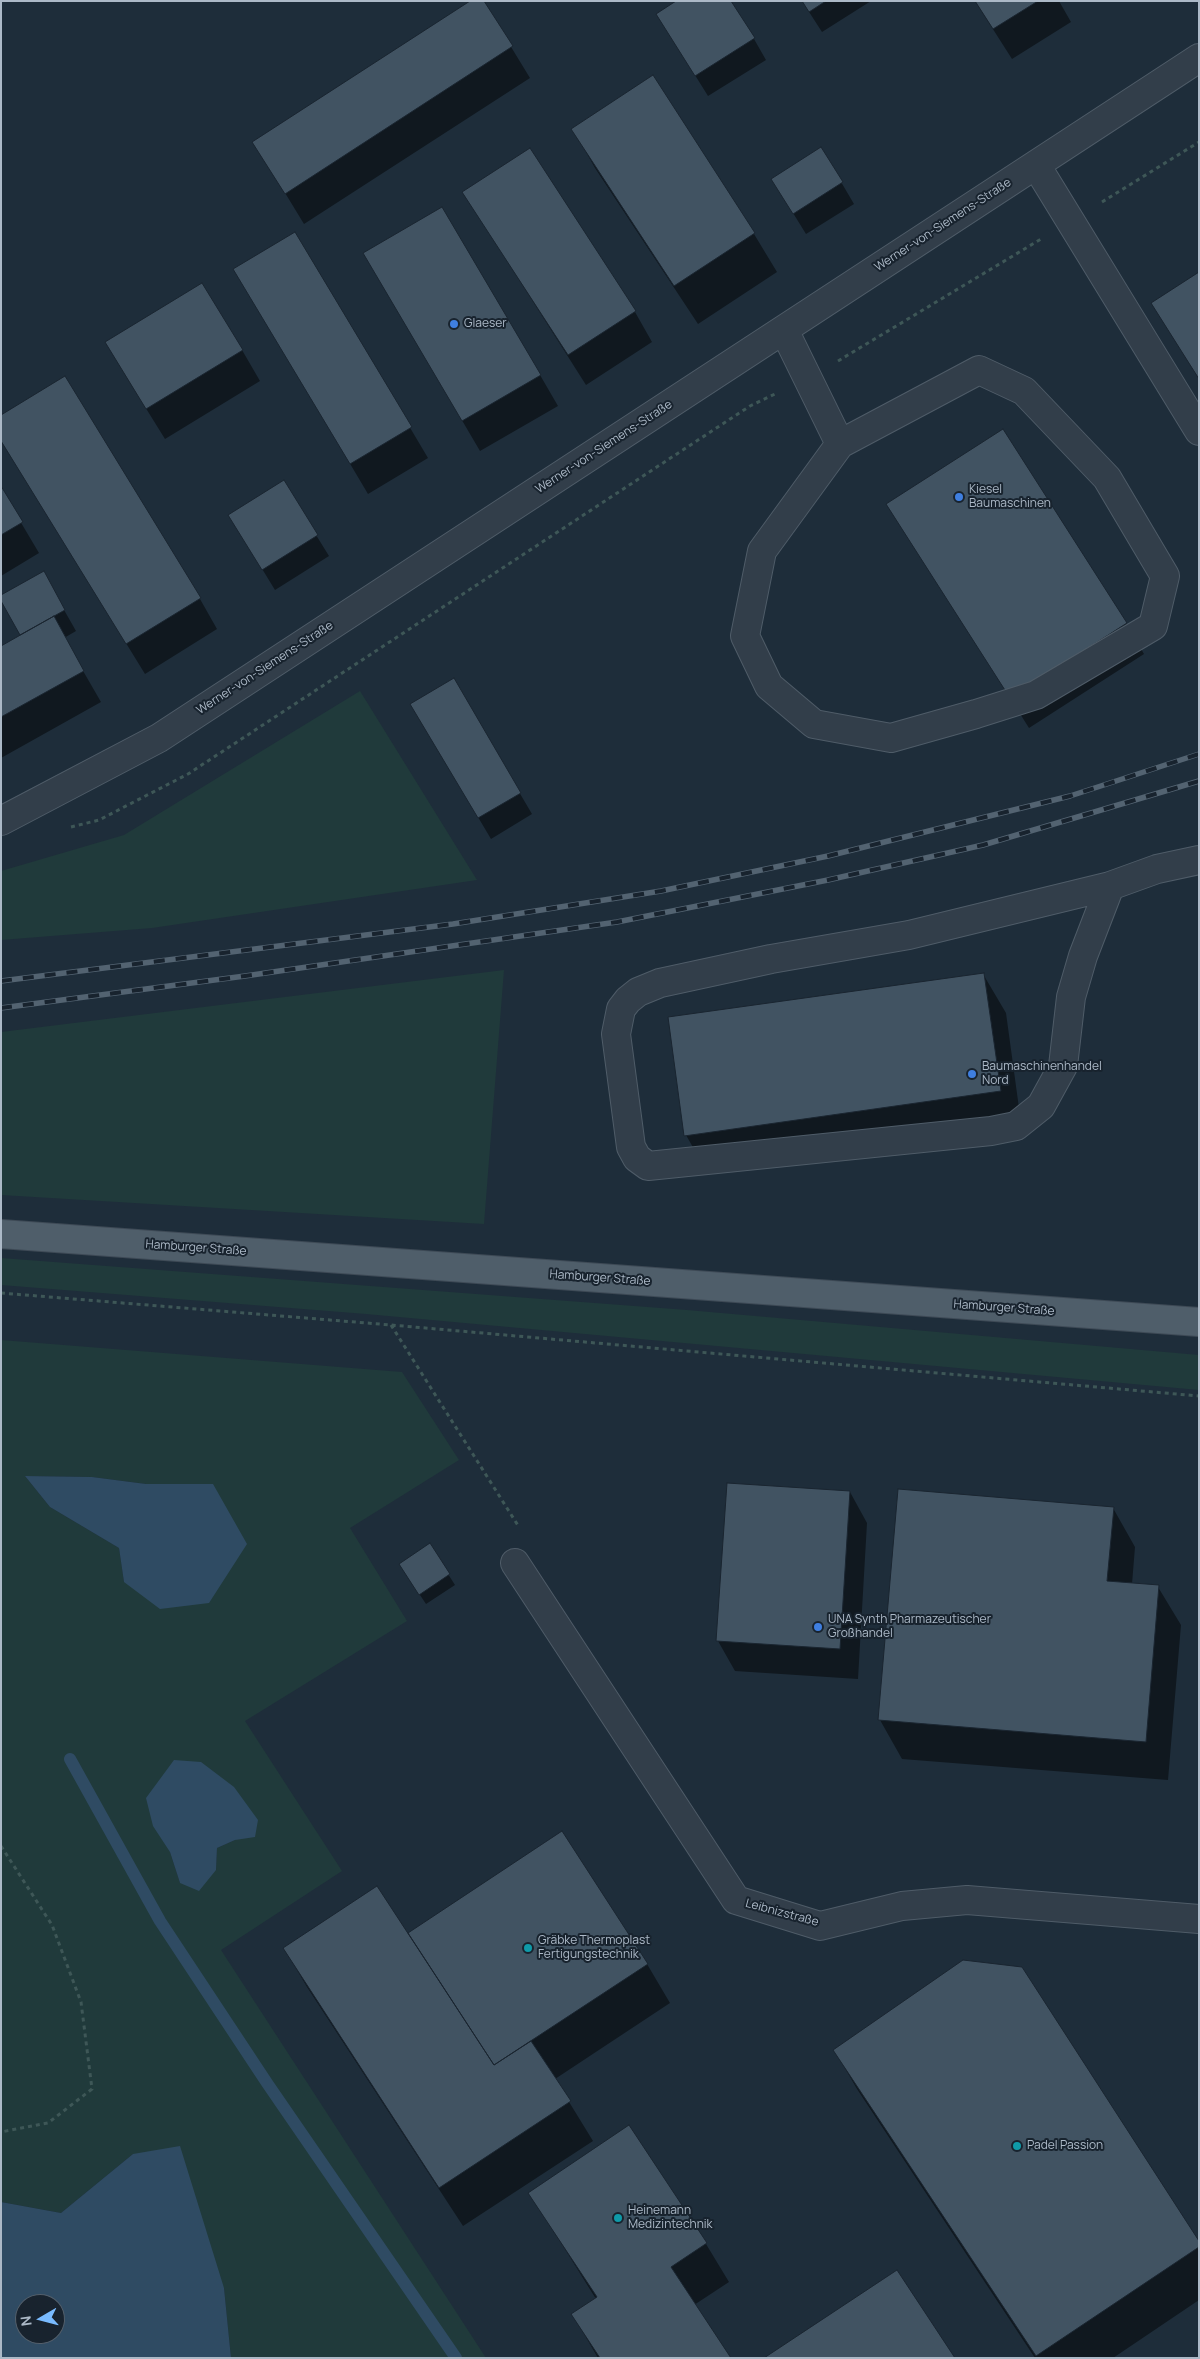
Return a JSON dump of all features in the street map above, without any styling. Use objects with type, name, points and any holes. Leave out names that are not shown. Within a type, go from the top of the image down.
[{"type":"main road","name":"Hamburger Straße","points":[[1,1234],[1199,1322]]},
{"type":"street","name":"Werner-von-Siemens-Straße","points":[[1,821],[159,738],[1036,164],[1197,63]]},
{"type":"street","points":[[1036,164],[1199,431]]},
{"type":"street","points":[[784,330],[840,444]]},
{"type":"street","points":[[979,370],[1024,391],[1107,478],[1165,576],[1152,626],[1036,695],[976,714],[891,738],[814,724],[770,686],[745,636],[762,551],[840,444],[979,370]]},
{"type":"street","points":[[1110,886],[1083,956],[1071,997],[1063,1066],[1041,1106],[1016,1126],[992,1131],[648,1166],[636,1158],[631,1146],[616,1034],[621,1009],[638,992],[660,983],[771,959],[909,935],[1110,886],[1157,869],[1199,860]]},
{"type":"street","name":"Leibnizstraße","points":[[515,1563],[736,1900],[820,1926],[902,1906],[967,1900],[1199,1918]]},
{"type":"path","points":[[66,828],[99,820],[188,774],[750,406],[809,379],[1199,142]]},
{"type":"path","points":[[1,1293],[391,1325],[1199,1396]]},
{"type":"path","points":[[391,1325],[531,1545],[515,1563]]},
{"type":"path","points":[[1,1846],[52,1925],[72,1976],[81,2002],[92,2089],[48,2122],[1,2132]]},
{"type":"green space","points":[[360,691],[477,880],[152,928],[1,940],[1,871],[124,835]]},
{"type":"green space","points":[[504,970],[484,1224],[1,1195],[1,1032]]},
{"type":"green space","points":[[1,1258],[687,1310],[1199,1355],[1199,1390],[366,1314],[1,1285]]},
{"type":"green space","points":[[1,1340],[402,1372],[459,1460],[350,1528],[407,1621],[245,1721],[342,1871],[221,1950],[486,2358],[231,2358],[224,2288],[133,2154],[61,2213],[1,2202]],"holes":[[[25,1476],[92,1477],[146,1484],[124,1582],[119,1548],[50,1507]],[[258,1820],[235,1840],[217,1848],[216,1870],[180,1883],[170,1852]]]},
{"type":"water","points":[[25,1476],[92,1477],[146,1484],[213,1484],[247,1544],[209,1603],[160,1609],[124,1582],[119,1548],[50,1507]]},
{"type":"water","points":[[174,1760],[201,1762],[234,1787],[258,1820],[255,1837],[235,1840],[217,1848],[216,1870],[199,1891],[180,1883],[170,1852],[153,1826],[146,1798]]},
{"type":"water","points":[[180,2146],[224,2288],[231,2358],[1,2358],[1,2202],[61,2213],[133,2154]]},
{"type":"building","points":[[470,1],[484,1],[513,46],[285,194],[252,142]]},
{"type":"building","points":[[676,1],[731,1],[755,38],[695,76],[656,14]]},
{"type":"building","points":[[802,1],[826,1],[809,12]]},
{"type":"building","points":[[975,1],[1038,1],[993,29]]},
{"type":"building","points":[[653,75],[755,233],[674,286],[571,129]]},
{"type":"building","points":[[821,147],[843,182],[793,214],[771,179]]},
{"type":"building","points":[[530,148],[636,311],[568,355],[462,192]]},
{"type":"building","points":[[442,207],[541,375],[462,421],[363,253]]},
{"type":"building","points":[[295,232],[412,427],[350,464],[233,269]]},
{"type":"building","points":[[1199,272],[1199,379],[1151,303]]},
{"type":"building","points":[[202,283],[243,350],[146,409],[105,342]]},
{"type":"building","points":[[65,376],[201,598],[126,644],[1,441],[1,415]]},
{"type":"building","points":[[1003,429],[1127,623],[1010,698],[886,504]]},
{"type":"building","points":[[284,480],[318,535],[262,570],[228,515]]},
{"type":"building","points":[[1,486],[23,522],[1,535]]},
{"type":"building","points":[[44,571],[65,610],[20,635],[1,601],[1,595]]},
{"type":"building","points":[[54,616],[84,671],[1,717],[1,646]]},
{"type":"building","points":[[454,678],[521,793],[478,818],[410,704]]},
{"type":"building","points":[[984,973],[1001,1091],[684,1136],[668,1017]]},
{"type":"building","points":[[727,1483],[850,1491],[840,1649],[716,1641]]},
{"type":"building","points":[[898,1489],[1114,1507],[1107,1581],[1159,1585],[1146,1742],[878,1720]]},
{"type":"building","points":[[430,1543],[450,1574],[419,1595],[399,1564]]},
{"type":"building","name":"Gräbke Thermoplast Fertigungstechnik","points":[[562,1831],[648,1964],[494,2065],[408,1933]]},
{"type":"building","points":[[377,1886],[494,2065],[531,2041],[571,2101],[439,2188],[283,1948]]},
{"type":"building","name":"Padel Passion","points":[[963,1960],[1022,1967],[1199,2241],[1199,2247],[1036,2356],[833,2050]]},
{"type":"building","name":"Heinemann Medizintechnik","points":[[629,2125],[707,2243],[671,2267],[731,2358],[600,2358],[571,2314],[597,2297],[528,2193]]},
{"type":"building","points":[[897,2270],[955,2358],[764,2358]]},
{"type":"waterway","points":[[70,1759],[160,1921],[267,2083],[456,2358]]},
{"type":"railway","points":[[1,981],[453,924],[661,891],[828,856],[1070,796],[1199,754]]},
{"type":"railway","points":[[1,1008],[245,976],[617,922],[828,880],[983,845],[1199,781]]},
{"type":"place","name":"Glaeser","points":[[454,324]]},
{"type":"place","name":"Kiesel Baumaschinen","points":[[959,497]]},
{"type":"place","name":"Baumaschinenhandel Nord","points":[[972,1074]]},
{"type":"place","name":"UNA Synth Pharmazeutischer Großhandel","points":[[818,1627]]},
{"type":"place","name":"Gräbke Thermoplast Fertigungstechnik","points":[[528,1948]]},
{"type":"place","name":"Padel Passion","points":[[1017,2146]]},
{"type":"place","name":"Heinemann Medizintechnik","points":[[618,2218]]}]
